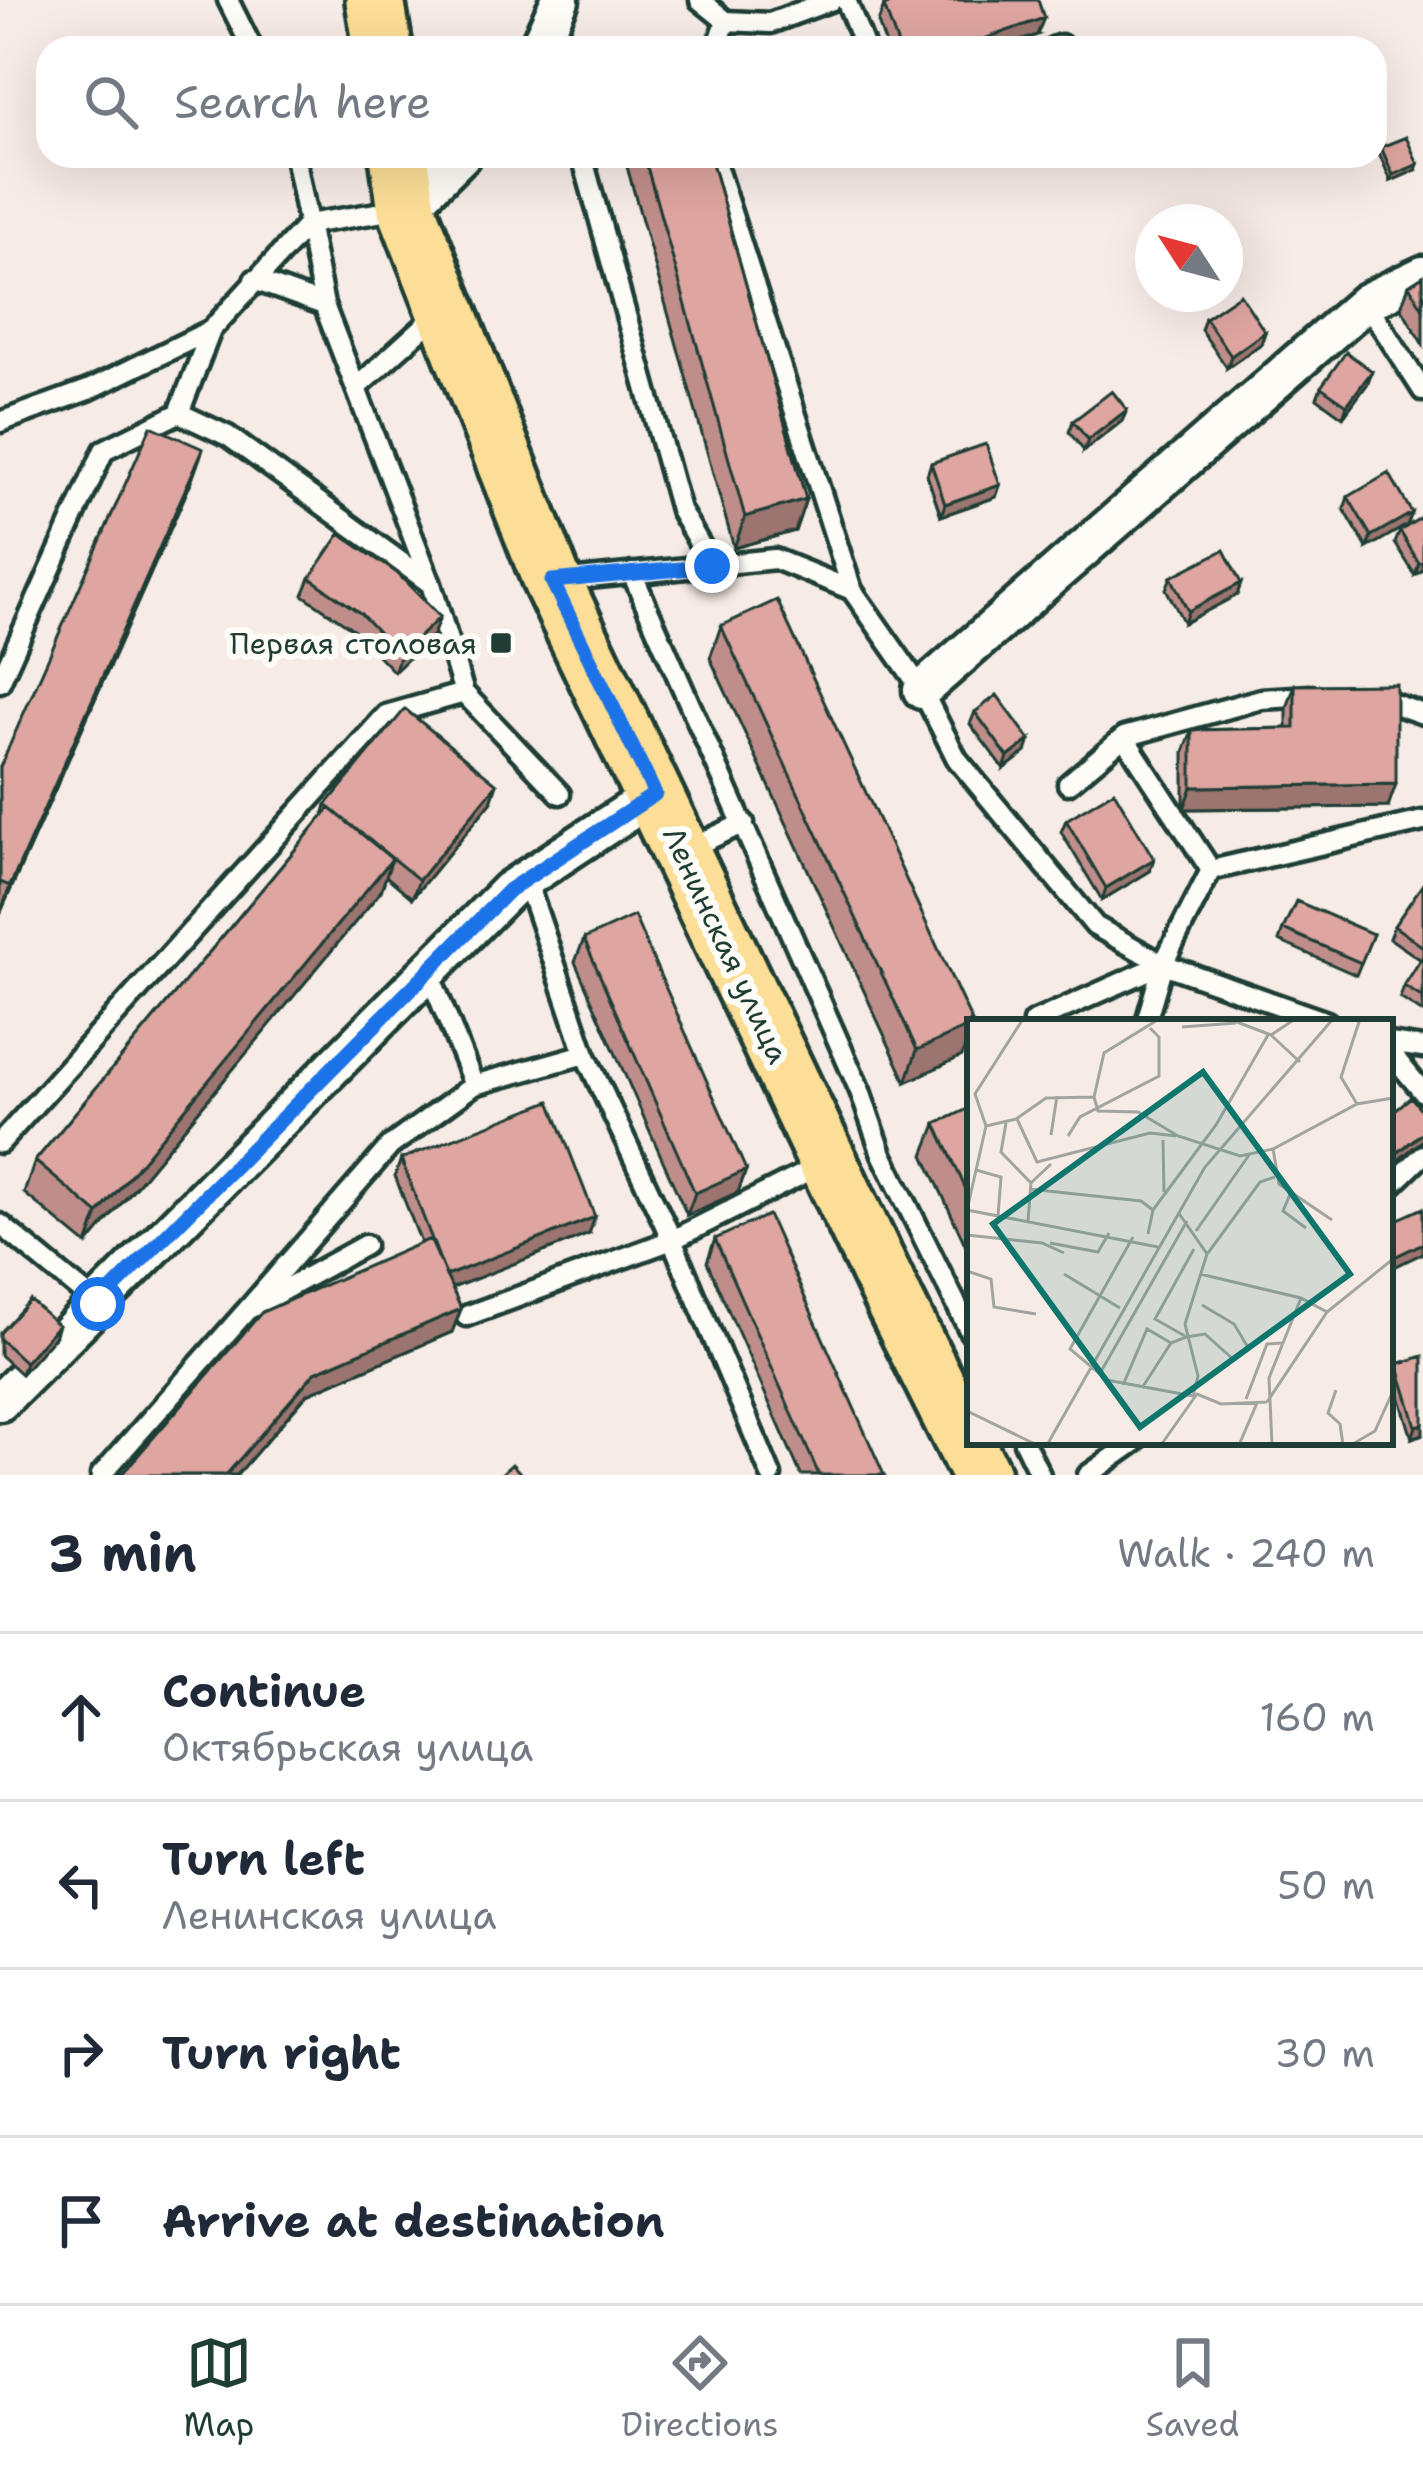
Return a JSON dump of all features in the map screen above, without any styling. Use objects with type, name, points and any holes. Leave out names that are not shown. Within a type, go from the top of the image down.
[{"type":"main road","points":[[375,0],[380,36]]},
{"type":"main road","name":"Ленинская улица","points":[[403,182],[443,309],[552,581],[981,1475]]},
{"type":"street","points":[[544,36],[560,0]]},
{"type":"street","points":[[403,182],[434,168]]},
{"type":"street","points":[[922,690],[1366,302],[1423,275]]},
{"type":"street","points":[[0,1402],[525,876],[655,794]]},
{"type":"lane","points":[[228,0],[247,36]]},
{"type":"lane","points":[[700,0],[726,21],[770,23],[832,0]]},
{"type":"lane","points":[[846,0],[861,36]]},
{"type":"lane","points":[[721,36],[726,21]]},
{"type":"lane","points":[[297,168],[324,305],[431,584],[464,693],[560,794]]},
{"type":"lane","points":[[585,168],[680,510],[712,566]]},
{"type":"lane","points":[[717,168],[852,590],[922,690],[957,759],[1095,926],[1163,964],[1319,1019]]},
{"type":"lane","points":[[0,682],[104,449],[179,413],[211,330],[308,224],[403,182]]},
{"type":"lane","points":[[254,280],[324,305]]},
{"type":"lane","points":[[1366,302],[1423,391]]},
{"type":"lane","points":[[356,388],[443,309]]},
{"type":"lane","points":[[0,422],[88,390],[211,330]]},
{"type":"lane","points":[[179,413],[228,436],[431,584]]},
{"type":"lane","points":[[552,581],[775,560],[852,590]]},
{"type":"lane","points":[[632,573],[860,1091],[882,1154],[967,1326]]},
{"type":"lane","points":[[0,1143],[386,715],[464,693]]},
{"type":"lane","points":[[1068,784],[1124,737],[1262,699],[1351,693],[1423,714]]},
{"type":"lane","points":[[1124,737],[1211,870]]},
{"type":"lane","points":[[1147,1019],[1163,964],[1211,870],[1423,821]]},
{"type":"lane","points":[[682,852],[743,823]]},
{"type":"lane","points":[[525,876],[585,1054],[672,1240],[771,1475]]},
{"type":"lane","points":[[1040,1019],[1163,964]]},
{"type":"lane","points":[[428,970],[474,1085]]},
{"type":"lane","points":[[1393,1043],[1423,1048]]},
{"type":"lane","points":[[101,1475],[390,1146],[474,1085],[585,1054]]},
{"type":"lane","points":[[1393,1056],[1423,1092]]},
{"type":"lane","points":[[1393,1184],[1423,1155]]},
{"type":"lane","points":[[466,1316],[672,1240],[809,1171]]},
{"type":"lane","points":[[0,1225],[98,1304]]},
{"type":"lane","points":[[248,1310],[365,1245]]},
{"type":"lane","points":[[1025,1445],[1040,1475]]},
{"type":"lane","points":[[1088,1475],[1131,1445]]},
{"type":"building","points":[[902,0],[1038,0],[1044,18],[992,36],[895,36],[884,6]]},
{"type":"building","points":[[1406,137],[1418,164],[1393,175],[1387,145]]},
{"type":"building","points":[[647,168],[713,168],[806,499],[745,517]]},
{"type":"building","points":[[1423,276],[1423,309],[1409,285]]},
{"type":"building","points":[[1243,299],[1265,332],[1231,356],[1205,318],[1214,312],[1243,312]]},
{"type":"building","points":[[1346,352],[1372,371],[1347,405],[1321,387]]},
{"type":"building","points":[[1112,391],[1127,410],[1088,440],[1073,421]]},
{"type":"building","points":[[151,426],[203,449],[10,886],[0,882],[0,767]]},
{"type":"building","points":[[986,444],[1000,485],[945,504],[931,463]]},
{"type":"building","points":[[1389,473],[1412,513],[1371,536],[1348,497]]},
{"type":"building","points":[[1423,516],[1423,561],[1419,563],[1400,531]]},
{"type":"building","points":[[340,534],[397,573],[440,617],[400,655],[360,613],[310,578]]},
{"type":"building","points":[[1224,550],[1241,583],[1188,611],[1171,577]]},
{"type":"building","points":[[777,600],[971,1019],[967,1027],[917,1050],[721,626]]},
{"type":"building","points":[[1396,684],[1396,784],[1192,787],[1192,730],[1295,728],[1295,685]]},
{"type":"building","points":[[997,695],[1030,740],[1008,757],[975,712]]},
{"type":"building","points":[[405,709],[497,784],[419,880],[326,805]]},
{"type":"building","points":[[1114,791],[1154,859],[1106,888],[1066,820]]},
{"type":"building","points":[[330,808],[392,859],[98,1214],[35,1161]]},
{"type":"building","points":[[1423,884],[1423,947],[1394,926]]},
{"type":"building","points":[[1296,901],[1373,934],[1361,963],[1283,929]]},
{"type":"building","points":[[634,916],[746,1170],[695,1193],[584,939]]},
{"type":"building","points":[[1423,956],[1423,998],[1404,986]]},
{"type":"building","points":[[1411,1097],[1423,1112],[1423,1132],[1393,1157],[1393,1112]]},
{"type":"building","points":[[550,1101],[595,1217],[446,1276],[401,1159]]},
{"type":"building","points":[[967,1109],[967,1191],[936,1124]]},
{"type":"building","points":[[1423,1208],[1423,1243],[1393,1258],[1393,1222]]},
{"type":"building","points":[[768,1215],[884,1475],[819,1475],[715,1239]]},
{"type":"building","points":[[430,1239],[461,1309],[315,1372],[226,1475],[121,1475],[262,1312]]},
{"type":"building","points":[[30,1300],[58,1325],[25,1362],[0,1339],[0,1333]]},
{"type":"building","points":[[1423,1356],[1423,1424],[1416,1426],[1397,1364]]},
{"type":"building","points":[[512,1464],[522,1475],[500,1475]]},
{"type":"place","name":"Первая столовая","points":[[501,643]]},
{"type":"route","points":[[98,1304],[509,890],[655,794],[552,581],[712,566]]}]
